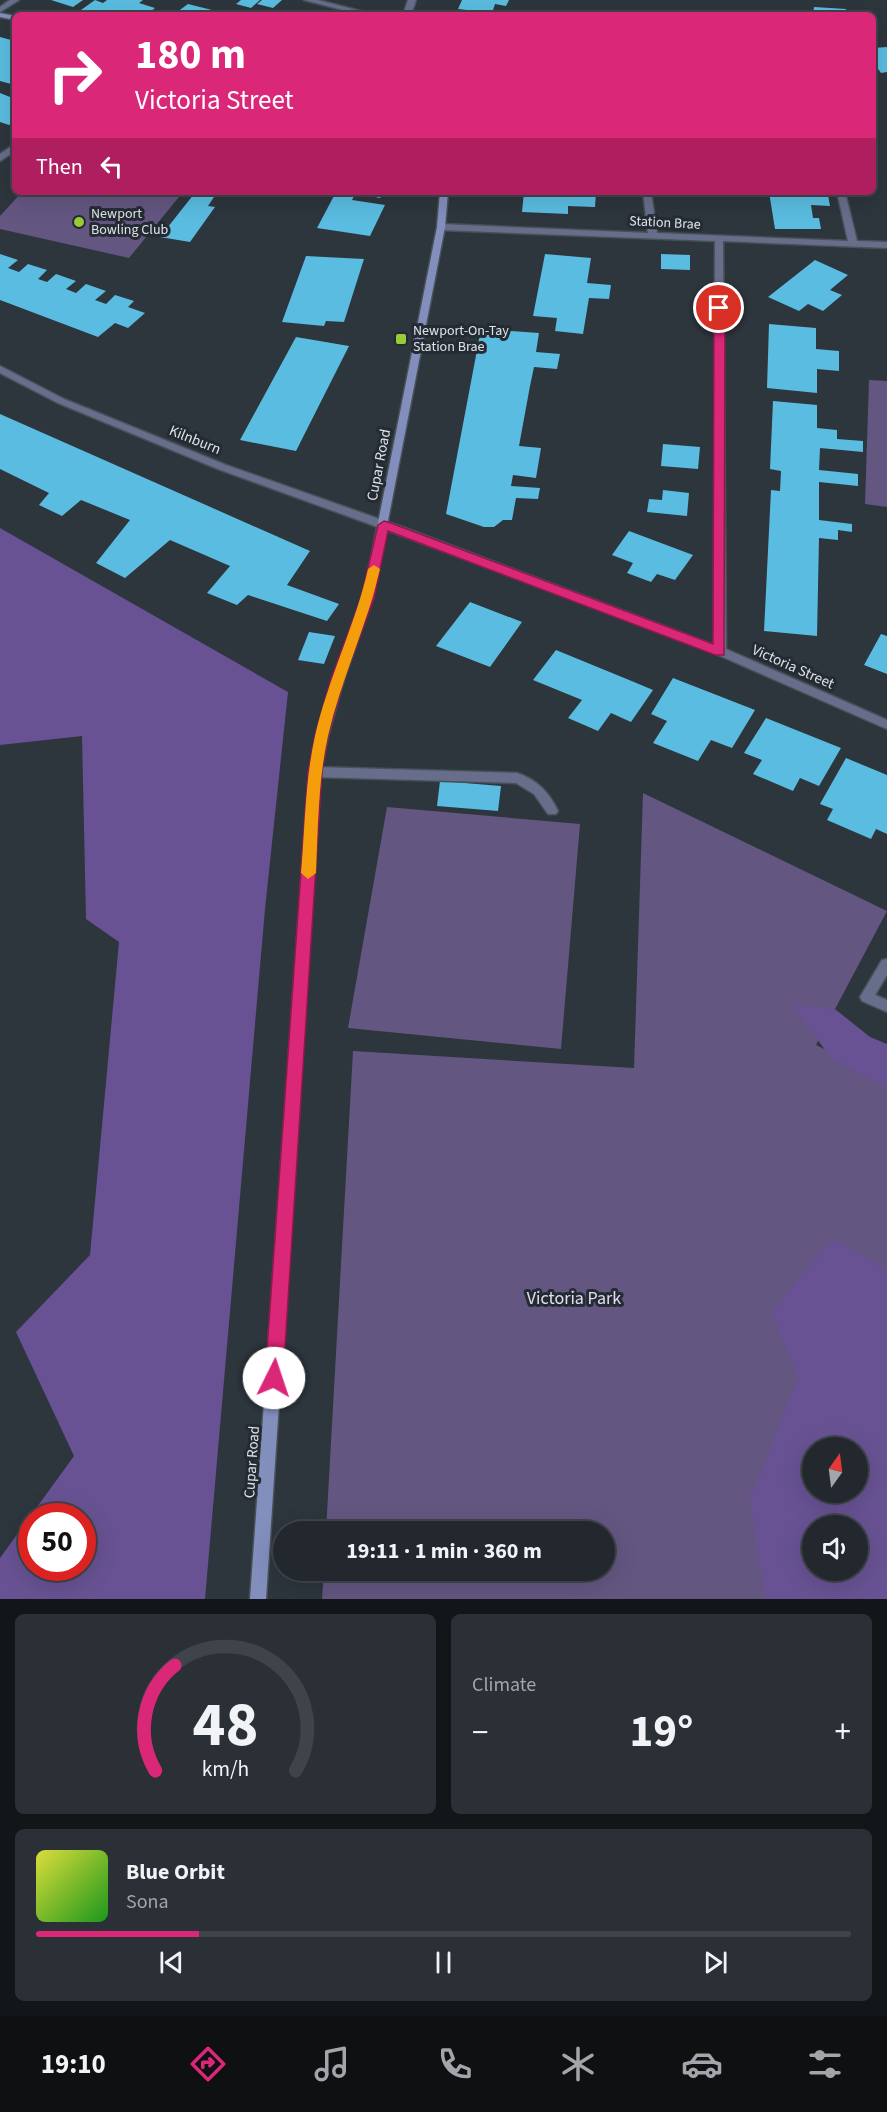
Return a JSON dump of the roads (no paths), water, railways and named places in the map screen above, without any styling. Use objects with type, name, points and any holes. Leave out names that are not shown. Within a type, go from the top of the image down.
[{"type":"main road","name":"Cupar Road","points":[[258,1599],[315,772],[322,736],[338,679],[368,598],[441,227],[444,195]]},
{"type":"street","points":[[0,10],[15,0]]},
{"type":"street","points":[[308,0],[359,12]]},
{"type":"street","points":[[647,195],[653,236]]},
{"type":"street","points":[[842,195],[853,245]]},
{"type":"street","name":"Station Brae","points":[[441,227],[887,245]]},
{"type":"street","points":[[719,240],[720,651]]},
{"type":"street","name":"Kilnburn","points":[[0,369],[61,401],[222,467],[384,525]]},
{"type":"street","name":"Victoria Street","points":[[384,525],[720,651],[887,724]]},
{"type":"street","points":[[315,772],[517,778],[541,792],[547,798],[552,811]]},
{"type":"street","points":[[887,964],[867,997],[887,1006]]},
{"type":"place","name":"Newport Bowling Club","points":[[79,222]]},
{"type":"place","name":"Newport-On-Tay Station Brae","points":[[401,339]]},
{"type":"park label","name":"Victoria Park","points":[[574,1298]]}]
